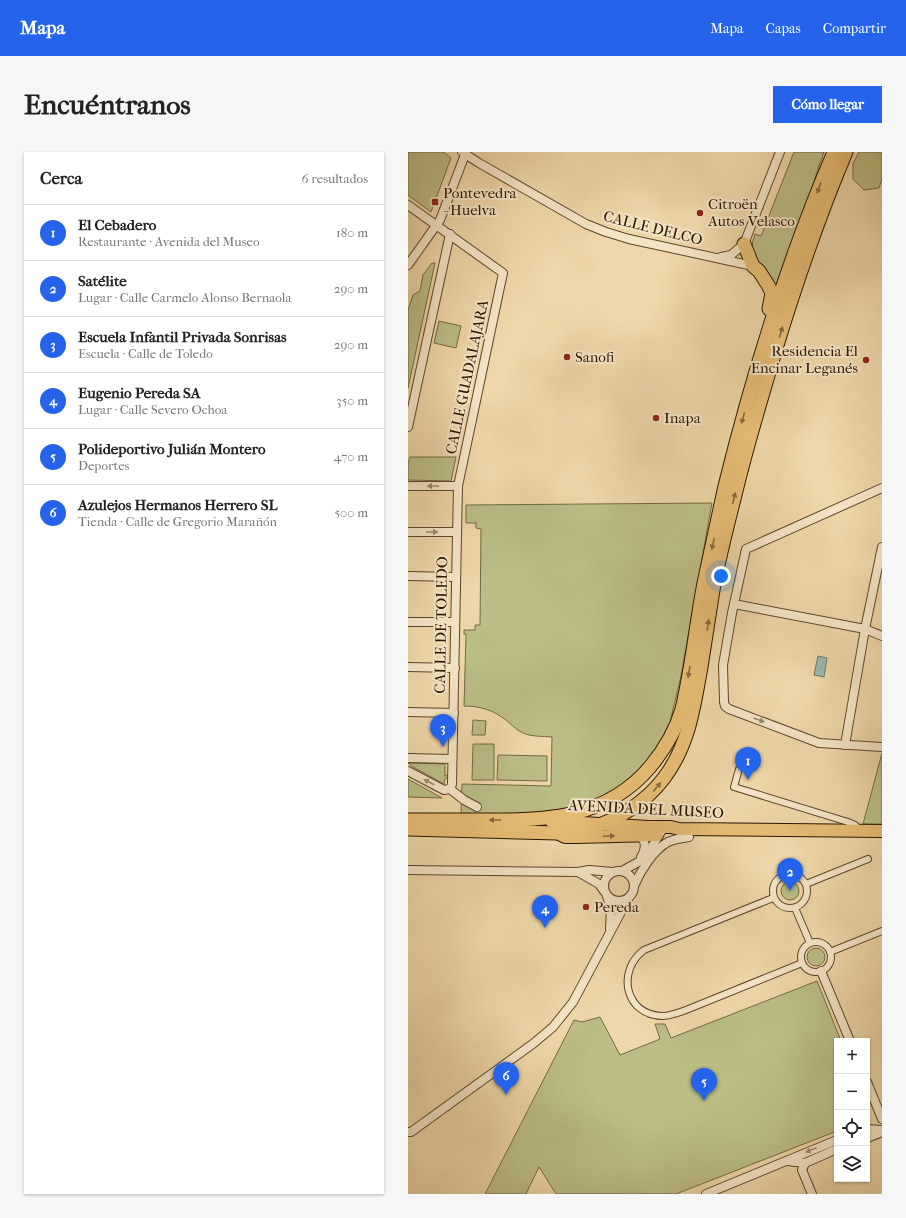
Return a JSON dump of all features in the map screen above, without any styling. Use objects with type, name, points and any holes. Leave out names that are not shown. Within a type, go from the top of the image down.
[{"type":"highway","points":[[534,820],[583,811],[597,807],[613,799],[627,790],[646,772],[664,749],[670,738],[680,714],[683,702],[704,583],[748,399],[782,290],[821,181],[834,152]]},
{"type":"highway","points":[[557,833],[562,831],[585,829],[602,824],[636,806],[653,792],[665,777],[688,733],[692,718],[716,579],[736,490],[758,409],[794,292],[832,186],[846,152]]},
{"type":"highway","points":[[744,244],[753,266],[759,271],[772,292],[758,347],[748,399]]},
{"type":"highway","name":"AVENIDA DEL MUSEO","points":[[408,820],[534,820]]},
{"type":"highway","name":"AVENIDA DEL MUSEO","points":[[408,829],[557,833]]},
{"type":"main road","name":"AVENIDA DEL MUSEO","points":[[534,820],[671,827],[679,829],[882,831]]},
{"type":"main road","name":"AVENIDA DEL MUSEO","points":[[557,833],[571,837],[659,834],[689,837],[882,839]]},
{"type":"street","points":[[744,244],[780,152]]},
{"type":"street","points":[[408,265],[436,225],[445,206],[464,153]]},
{"type":"street","name":"CALLE DELCO","points":[[464,153],[586,224],[629,239],[753,266]]},
{"type":"street","points":[[408,205],[450,234],[408,427]]},
{"type":"street","name":"CALLE GUADALAJARA","points":[[450,234],[503,273],[458,486]]},
{"type":"street","name":"CALLE DELCO","points":[[710,256],[731,255],[744,244]]},
{"type":"street","points":[[408,486],[458,486]]},
{"type":"street","name":"CALLE DE TOLEDO","points":[[450,789],[452,784],[454,713],[458,486]]},
{"type":"street","points":[[882,488],[746,550],[723,665],[724,704],[729,709],[819,743],[882,747]]},
{"type":"street","points":[[408,532],[456,532]]},
{"type":"street","points":[[845,745],[865,629],[882,549]]},
{"type":"street","points":[[408,576],[456,577]]},
{"type":"street","points":[[734,604],[865,629],[882,636]]},
{"type":"street","points":[[408,622],[455,622]]},
{"type":"street","points":[[408,667],[454,668]]},
{"type":"street","points":[[408,712],[454,713]]},
{"type":"street","points":[[408,758],[452,759]]},
{"type":"street","points":[[739,769],[734,787],[848,822],[861,830]]},
{"type":"street","points":[[408,771],[444,790],[450,789],[464,800],[477,807]]},
{"type":"street","points":[[408,870],[578,872],[589,870],[613,872],[622,871],[646,856],[662,831],[679,829]]},
{"type":"street","points":[[636,863],[642,856],[645,847],[644,840],[638,835]]},
{"type":"street","points":[[409,1133],[534,1043],[553,1027],[565,1013],[581,989],[609,932],[633,891],[642,869],[668,842],[689,837]]},
{"type":"street","points":[[806,884],[868,859]]},
{"type":"street","points":[[622,871],[631,876],[634,886]]},
{"type":"street","points":[[578,872],[600,884],[606,893],[616,900],[622,900],[629,897]]},
{"type":"street","points":[[609,932],[611,909],[604,882],[606,877],[613,872]]},
{"type":"street","points":[[783,875],[796,875],[806,884],[807,895],[800,905],[795,908],[786,909],[778,905],[773,898],[772,893],[774,884],[779,877],[783,875]]},
{"type":"street","points":[[773,898],[644,950],[629,968],[627,979],[630,994],[636,1004],[648,1013],[657,1016],[668,1015],[686,1010],[802,963]]},
{"type":"street","points":[[795,908],[810,943]]},
{"type":"street","points":[[830,952],[882,931]]},
{"type":"street","points":[[817,942],[824,944],[830,952],[830,961],[821,972],[808,970],[800,959],[803,948],[810,943],[817,942]]},
{"type":"street","points":[[821,972],[849,1038]]},
{"type":"street","points":[[870,1089],[882,1119]]},
{"type":"street","points":[[870,1129],[882,1131]]},
{"type":"street","points":[[870,1137],[882,1131]]},
{"type":"street","points":[[706,1194],[834,1141]]},
{"type":"street","points":[[787,1161],[805,1163],[834,1150]]},
{"type":"street","points":[[805,1163],[802,1170],[812,1194]]},
{"type":"green space","points":[[408,152],[443,152],[451,158],[431,212],[408,195]]},
{"type":"green space","points":[[794,152],[824,152],[788,257],[774,289],[757,263],[752,249],[753,242],[755,234],[761,236]]},
{"type":"green space","points":[[859,152],[882,152],[882,179],[879,188],[864,190],[853,179],[853,164]]},
{"type":"green space","points":[[432,263],[435,263],[408,388],[408,310],[413,295],[420,291],[423,275]]},
{"type":"green space","points":[[439,321],[461,326],[456,348],[434,343]]},
{"type":"green space","points":[[410,457],[456,457],[451,481],[408,480],[408,464]]},
{"type":"green space","points":[[712,503],[681,676],[670,722],[652,758],[627,783],[588,805],[557,811],[521,814],[461,814],[462,784],[551,786],[552,737],[533,736],[523,733],[491,711],[464,706],[466,634],[464,634],[464,630],[475,630],[475,625],[480,625],[481,529],[476,528],[476,523],[466,523],[466,505]]},
{"type":"green space","points":[[473,720],[486,721],[485,735],[472,735]]},
{"type":"green space","points":[[473,744],[494,744],[494,780],[472,780]]},
{"type":"green space","points":[[882,753],[882,824],[863,824]]},
{"type":"green space","points":[[498,755],[547,756],[547,781],[497,780]]},
{"type":"green space","points":[[408,763],[444,764],[445,776],[449,774],[449,776],[445,779],[444,784]]},
{"type":"green space","points":[[408,779],[442,798],[408,797]]},
{"type":"green space","points":[[790,882],[796,885],[799,891],[796,897],[790,900],[784,897],[781,891],[784,885]]},
{"type":"green space","points":[[816,948],[822,951],[825,957],[822,963],[816,966],[810,963],[807,957],[810,951]]},
{"type":"green space","points":[[817,981],[840,1038],[834,1038],[834,1132],[676,1194],[556,1194],[539,1167],[526,1194],[485,1194],[574,1020],[582,1022],[600,1017],[620,1055],[660,1039],[655,1024],[665,1024],[671,1038]]},
{"type":"water","points":[[818,656],[827,658],[824,677],[814,675]]},
{"type":"place","name":"Pontevedra - Huelva","points":[[435,202]]},
{"type":"place","name":"Citroën Autos Velasco","points":[[700,213]]},
{"type":"place","name":"Sanofi","points":[[567,357]]},
{"type":"place","name":"Residencia El Encinar Leganés","points":[[866,360]]},
{"type":"place","name":"Inapa","points":[[656,418]]},
{"type":"place","name":"Escuela Infantil Privada Sonrisas","points":[[443,747]]},
{"type":"place","name":"El Cebadero","points":[[748,780]]},
{"type":"place","name":"Satélite","points":[[790,891]]},
{"type":"place","name":"Pereda","points":[[586,907]]},
{"type":"place","name":"Eugenio Pereda SA","points":[[545,928]]},
{"type":"place","name":"Azulejos Hermanos Herrero SL","points":[[506,1095]]},
{"type":"place","name":"Polideportivo Julián Montero","points":[[704,1101]]}]
